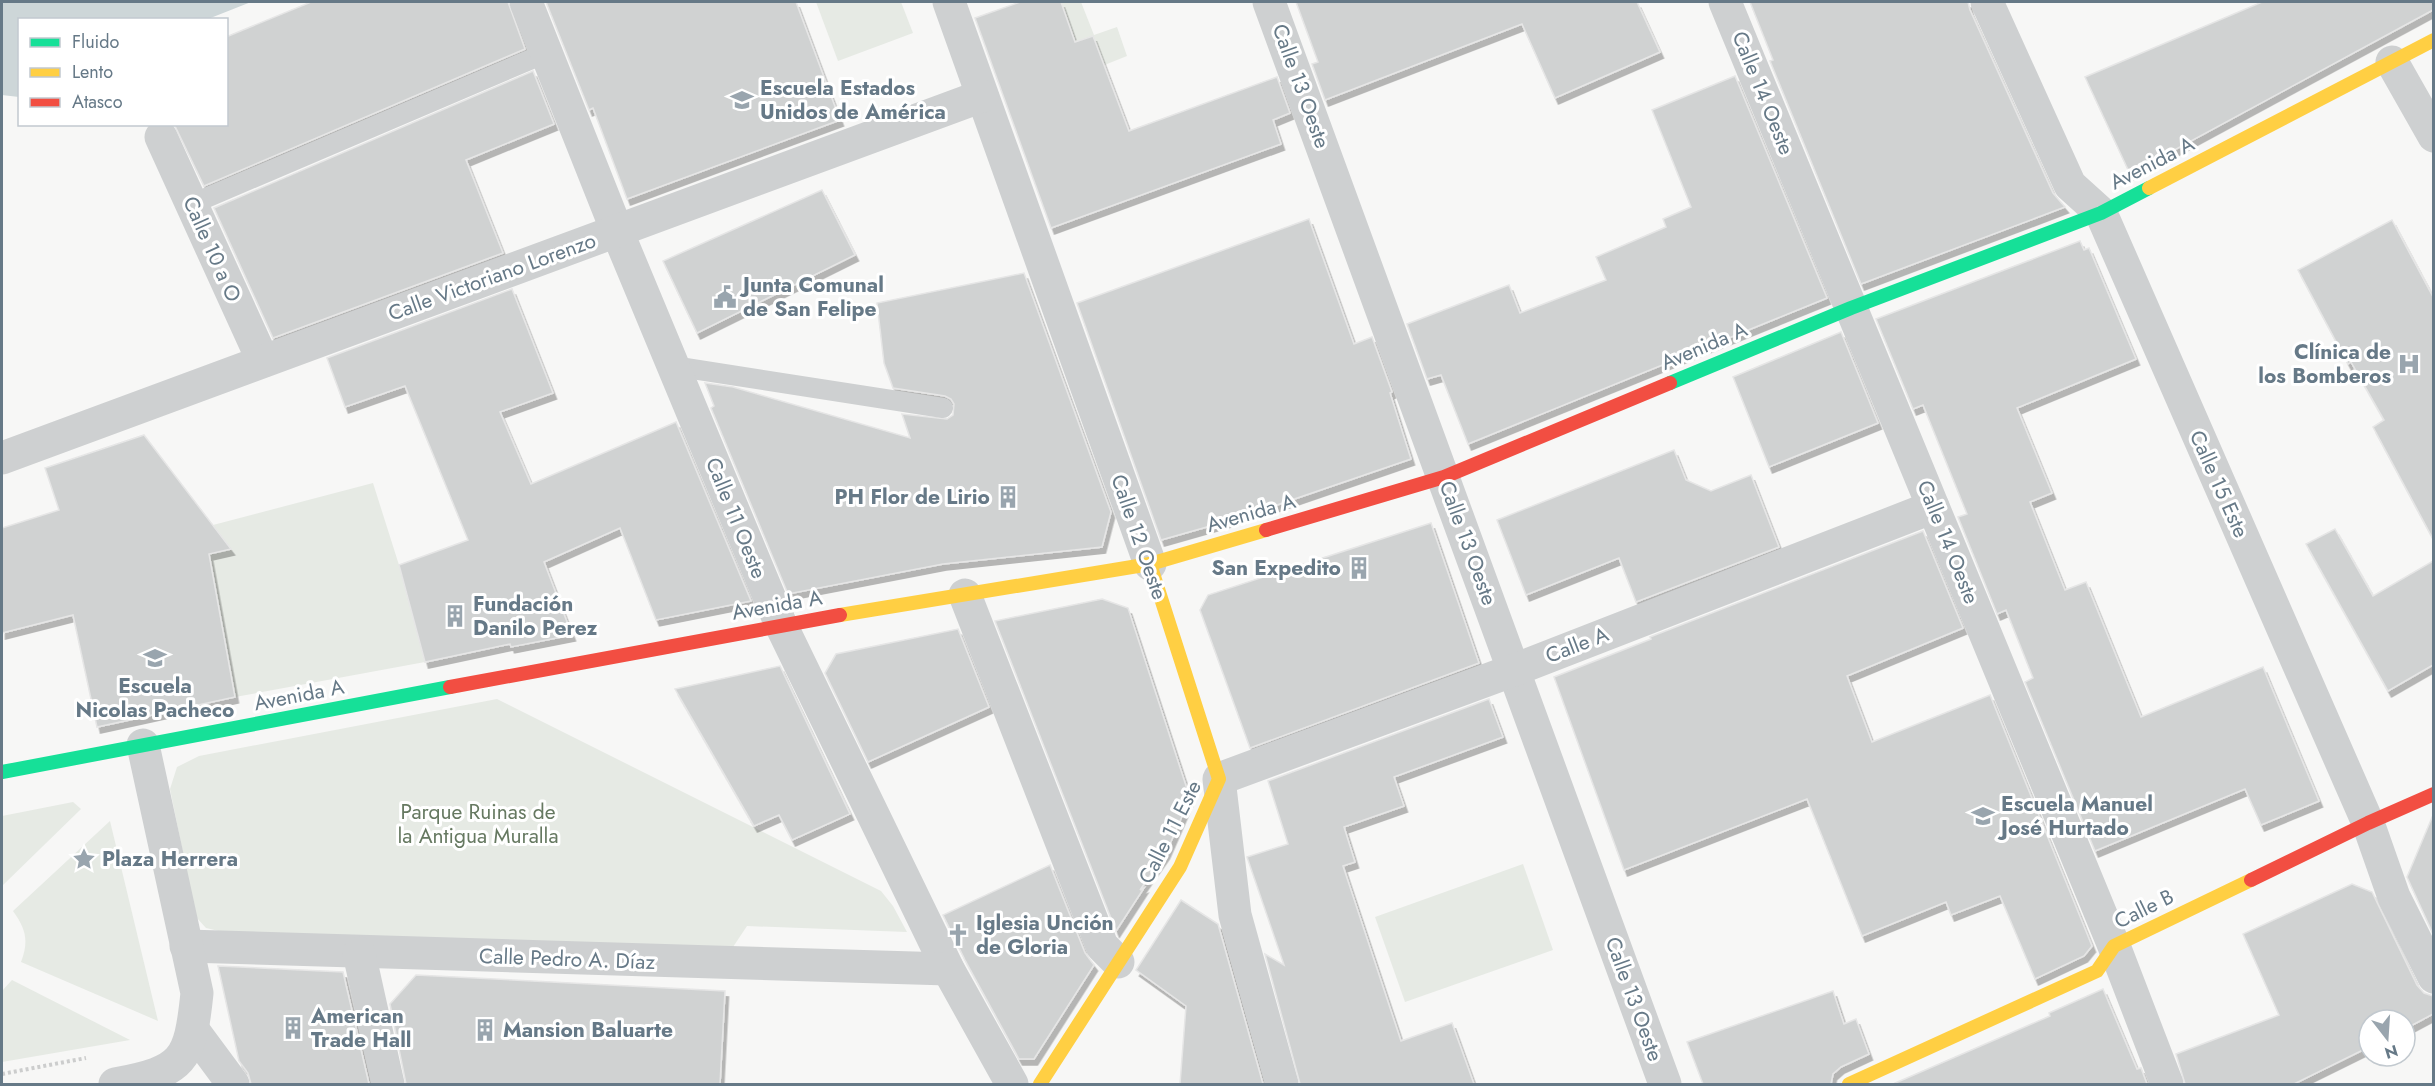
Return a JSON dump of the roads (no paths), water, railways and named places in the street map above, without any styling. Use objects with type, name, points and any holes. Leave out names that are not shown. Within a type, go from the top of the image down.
[{"type":"street","name":"Calle 11 Oeste","points":[[526,2],[617,231],[781,625],[948,969],[1012,1084]]},
{"type":"street","name":"Calle 12 Oeste","points":[[949,2],[1150,564],[1219,780],[1235,915],[1282,1084]]},
{"type":"street","name":"Calle 13 Oeste","points":[[1269,2],[1665,1084]]},
{"type":"street","name":"Calle 14 Oeste","points":[[1725,2],[2114,946],[2167,1084]]},
{"type":"street","name":"Calle 15 Este","points":[[1987,2],[2070,185],[2101,213],[2368,823],[2394,897],[2433,977]]},
{"type":"street","name":"Avenida A","points":[[2,772],[781,625],[1150,564],[1444,477],[1851,308],[2101,213],[2433,40]]},
{"type":"street","points":[[2392,62],[2433,136]]},
{"type":"street","name":"Calle Victoriano Lorenzo","points":[[2,458],[982,96]]},
{"type":"street","name":"Calle 10 a O","points":[[161,137],[263,362]]},
{"type":"street","name":"Calle A","points":[[1219,780],[1514,670],[1933,507]]},
{"type":"street","points":[[965,595],[1102,946],[1118,962]]},
{"type":"street","points":[[115,1084],[143,1079],[168,1070],[184,1054],[193,1030],[197,993],[143,745]]},
{"type":"street","name":"Calle 11 Este","points":[[1040,1084],[1180,867],[1219,780]]},
{"type":"street","name":"Calle B","points":[[1849,1084],[2097,971],[2114,946],[2433,794]]},
{"type":"street","name":"Calle Pedro A. Díaz","points":[[186,946],[948,969]]},
{"type":"street","points":[[359,953],[388,1084]]},
{"type":"street","points":[[193,1030],[233,1084]]},
{"type":"lane","points":[[192,204],[546,53]]},
{"type":"lane","points":[[673,366],[943,408]]},
{"type":"place","name":"Escuela Estados Unidos de América","points":[[742,100]]},
{"type":"place","name":"Junta Comunal de San Felipe","points":[[725,297]]},
{"type":"place","name":"Clínica de los Bomberos","points":[[2409,364]]},
{"type":"place","name":"PH Flor de Lirio","points":[[1008,497]]},
{"type":"place","name":"San Expedito","points":[[1359,568]]},
{"type":"place","name":"Fundación Danilo Perez","points":[[455,616]]},
{"type":"place","name":"Escuela Nicolas Pacheco","points":[[155,658]]},
{"type":"place","name":"Escuela Manuel José Hurtado","points":[[1983,816]]},
{"type":"place","name":"Plaza Herrera","points":[[84,859]]},
{"type":"place","name":"Iglesia Unción de Gloria","points":[[958,935]]},
{"type":"place","name":"American Trade Hall","points":[[293,1028]]},
{"type":"place","name":"Mansion Baluarte","points":[[485,1030]]},
{"type":"park label","name":"Parque Ruinas de la Antigua Muralla","points":[[478,824]]}]
